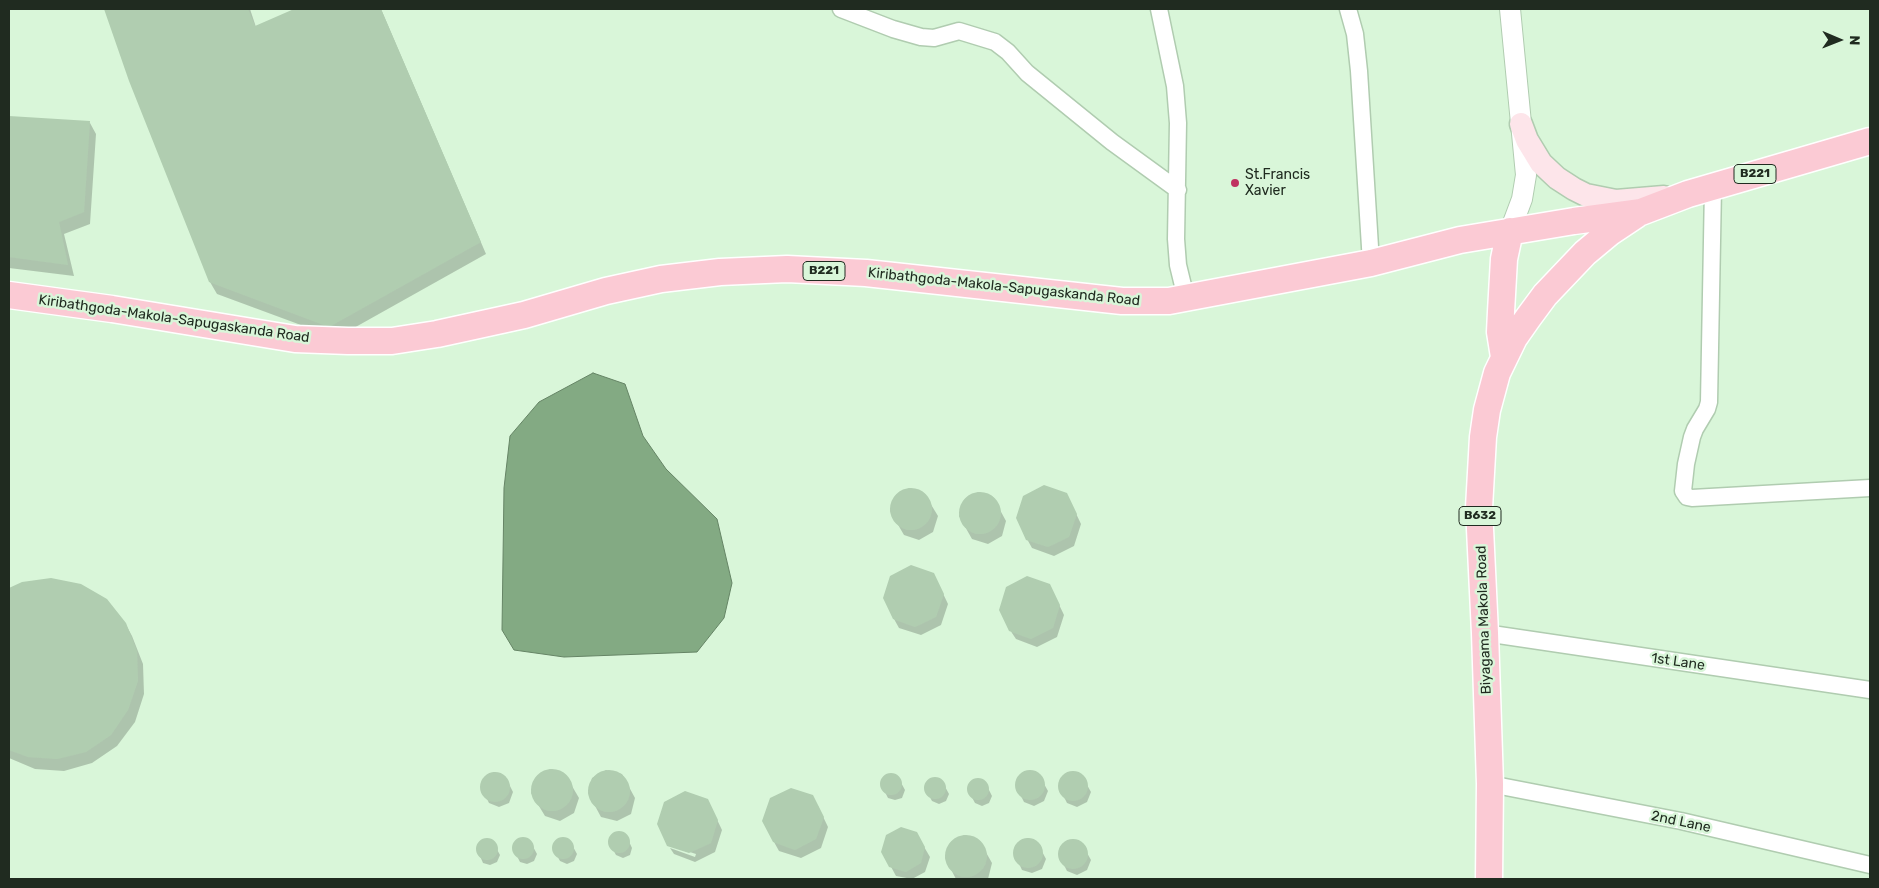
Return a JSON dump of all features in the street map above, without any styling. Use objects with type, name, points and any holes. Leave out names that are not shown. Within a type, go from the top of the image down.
[{"type":"main road","points":[[1521,124],[1527,140],[1541,162],[1556,178],[1586,195],[1616,201],[1688,194]]},
{"type":"main road","name":"Kiribathgoda-Makola-Sapugaskanda Road","points":[[9,295],[112,309],[295,339],[348,341],[392,340],[437,334],[524,315],[606,291],[661,279],[739,271],[787,269],[866,273],[1122,301],[1169,301],[1371,263],[1460,240],[1641,212],[1712,186],[1870,141]]},
{"type":"main road","name":"Biyagama Makola Road","points":[[1489,879],[1490,784],[1486,633],[1479,508],[1483,437],[1491,390],[1504,357],[1528,318],[1561,278],[1585,253],[1609,233],[1641,212]]},
{"type":"main road","points":[[1504,357],[1500,332],[1504,259],[1510,231]]},
{"type":"street","points":[[842,9],[893,29],[921,37],[934,38],[960,31],[995,42],[1008,52],[1027,73],[1112,142],[1178,190]]},
{"type":"street","points":[[1159,9],[1175,86],[1178,123],[1176,239],[1178,265],[1186,298]]},
{"type":"street","points":[[1348,9],[1355,34],[1359,71],[1371,263]]},
{"type":"street","points":[[1510,9],[1526,182],[1510,231]]},
{"type":"street","points":[[1712,186],[1709,402],[1692,437],[1683,491],[1687,497],[1692,498],[1870,488]]},
{"type":"street","name":"1st Lane","points":[[1486,633],[1870,690]]},
{"type":"street","name":"2nd Lane","points":[[1490,784],[1682,822],[1870,865]]},
{"type":"shaded area","points":[[593,373],[625,384],[643,436],[666,469],[717,519],[732,583],[724,618],[697,652],[564,657],[514,650],[502,630],[504,488],[510,436],[539,402]]},
{"type":"building","points":[[104,9],[248,9],[255,26],[294,9],[381,9],[481,242],[329,327],[209,282],[129,81]]},
{"type":"building","points":[[9,116],[90,121],[84,212],[59,222],[68,265],[9,257]]},
{"type":"building","points":[[1044,485],[1067,493],[1077,514],[1069,537],[1048,547],[1026,540],[1016,518],[1023,496]]},
{"type":"building","points":[[915,488],[923,491],[929,497],[932,509],[929,521],[923,527],[907,530],[899,527],[893,521],[890,505],[893,497],[899,491]]},
{"type":"building","points":[[984,492],[992,495],[998,501],[1001,513],[998,525],[992,531],[976,534],[968,531],[962,525],[959,509],[962,501],[968,495]]},
{"type":"building","points":[[911,565],[934,573],[944,594],[936,617],[915,627],[893,619],[883,598],[890,576]]},
{"type":"building","points":[[1027,576],[1050,584],[1060,605],[1053,628],[1031,639],[1009,631],[999,610],[1006,587]]},
{"type":"building","points":[[51,578],[81,584],[107,599],[126,623],[137,651],[138,681],[128,710],[111,735],[86,752],[57,759],[28,757],[9,750],[9,588],[22,582]]},
{"type":"building","points":[[556,769],[564,772],[570,778],[573,790],[570,802],[564,808],[548,811],[540,808],[534,802],[531,786],[534,778],[540,772]]},
{"type":"building","points":[[613,770],[621,773],[627,779],[630,791],[627,803],[621,809],[605,812],[597,809],[591,803],[588,787],[591,779],[597,773]]},
{"type":"building","points":[[1030,770],[1036,771],[1044,779],[1044,791],[1036,799],[1030,800],[1024,799],[1016,791],[1015,785],[1016,779],[1024,771]]},
{"type":"building","points":[[1073,771],[1079,772],[1087,780],[1087,792],[1079,800],[1073,801],[1067,800],[1059,792],[1058,786],[1059,780],[1067,772]]},
{"type":"building","points":[[495,772],[501,773],[509,781],[509,793],[501,801],[495,802],[489,801],[481,793],[480,787],[481,781],[489,773]]},
{"type":"building","points":[[891,773],[899,776],[902,784],[899,792],[891,795],[883,792],[880,784],[883,776]]},
{"type":"building","points":[[935,777],[943,780],[946,788],[943,796],[935,799],[927,796],[924,788],[927,780]]},
{"type":"building","points":[[978,778],[986,781],[989,789],[986,797],[978,800],[970,797],[967,789],[970,781]]},
{"type":"building","points":[[791,788],[813,795],[824,817],[816,839],[795,850],[773,842],[762,821],[770,798]]},
{"type":"building","points":[[685,791],[708,799],[718,820],[711,843],[689,853],[667,846],[657,824],[664,802]]},
{"type":"building","points":[[901,827],[917,832],[925,847],[921,863],[906,872],[889,867],[881,852],[886,835]]},
{"type":"building","points":[[619,831],[627,834],[630,842],[627,850],[619,853],[611,850],[608,842],[611,834]]},
{"type":"building","points":[[970,835],[978,838],[984,844],[987,856],[984,868],[978,874],[962,877],[954,874],[948,868],[945,852],[948,844],[954,838]]},
{"type":"building","points":[[523,837],[531,840],[534,848],[531,856],[523,859],[515,856],[512,848],[515,840]]},
{"type":"building","points":[[563,837],[571,840],[574,848],[571,856],[563,859],[555,856],[552,848],[555,840]]},
{"type":"building","points":[[487,838],[497,845],[498,849],[491,859],[487,860],[477,853],[476,849],[483,839]]},
{"type":"building","points":[[1028,838],[1034,839],[1042,847],[1042,859],[1034,867],[1028,868],[1022,867],[1014,859],[1013,853],[1014,847],[1022,839]]},
{"type":"building","points":[[1073,839],[1079,840],[1087,848],[1087,860],[1079,868],[1073,869],[1067,868],[1059,860],[1058,854],[1059,848],[1067,840]]},
{"type":"place","name":"St.Francis Xavier","points":[[1235,183]]}]
